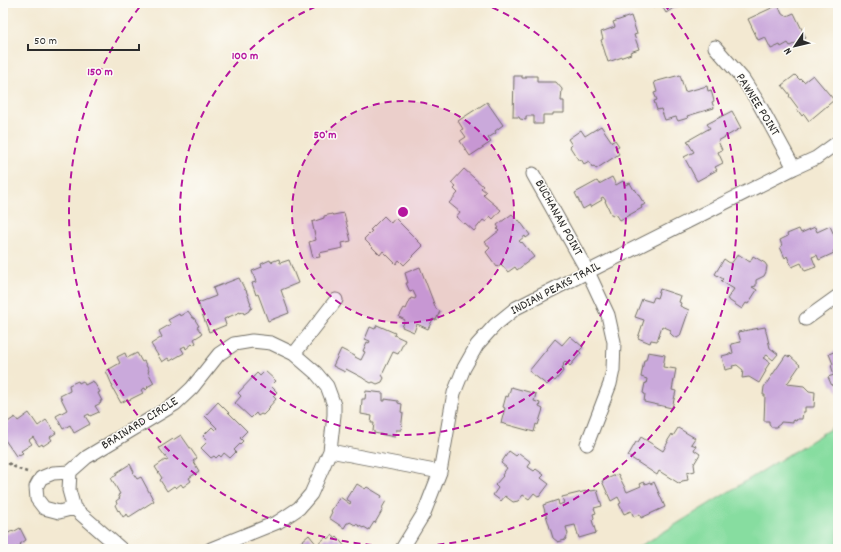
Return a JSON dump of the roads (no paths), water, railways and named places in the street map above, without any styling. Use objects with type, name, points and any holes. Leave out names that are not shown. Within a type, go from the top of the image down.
[{"type":"street","name":"PAWNEE POINT","points":[[715,47],[743,79],[758,102],[794,168]]},
{"type":"street","name":"INDIAN PEAKS TRAIL","points":[[402,549],[424,513],[440,472],[454,393],[464,368],[477,345],[495,325],[516,308],[816,158],[838,142]]},
{"type":"street","name":"BUCHANAN POINT","points":[[533,174],[588,272],[608,315],[614,342],[613,370],[610,384],[587,444]]},
{"type":"street","points":[[806,318],[838,296]]},
{"type":"street","points":[[294,354],[336,300]]},
{"type":"street","name":"BRAINARD CIRCLE","points":[[70,472],[87,457],[175,404],[192,388],[219,354],[234,344],[252,340],[271,343],[294,354],[316,373],[327,386],[334,405],[330,451],[311,494],[299,508],[278,522],[210,549]]},
{"type":"street","points":[[330,451],[440,472]]},
{"type":"street","points":[[74,508],[59,512],[44,508],[37,499],[36,487],[41,478],[53,473],[70,472],[69,490],[74,508],[121,549]]}]
